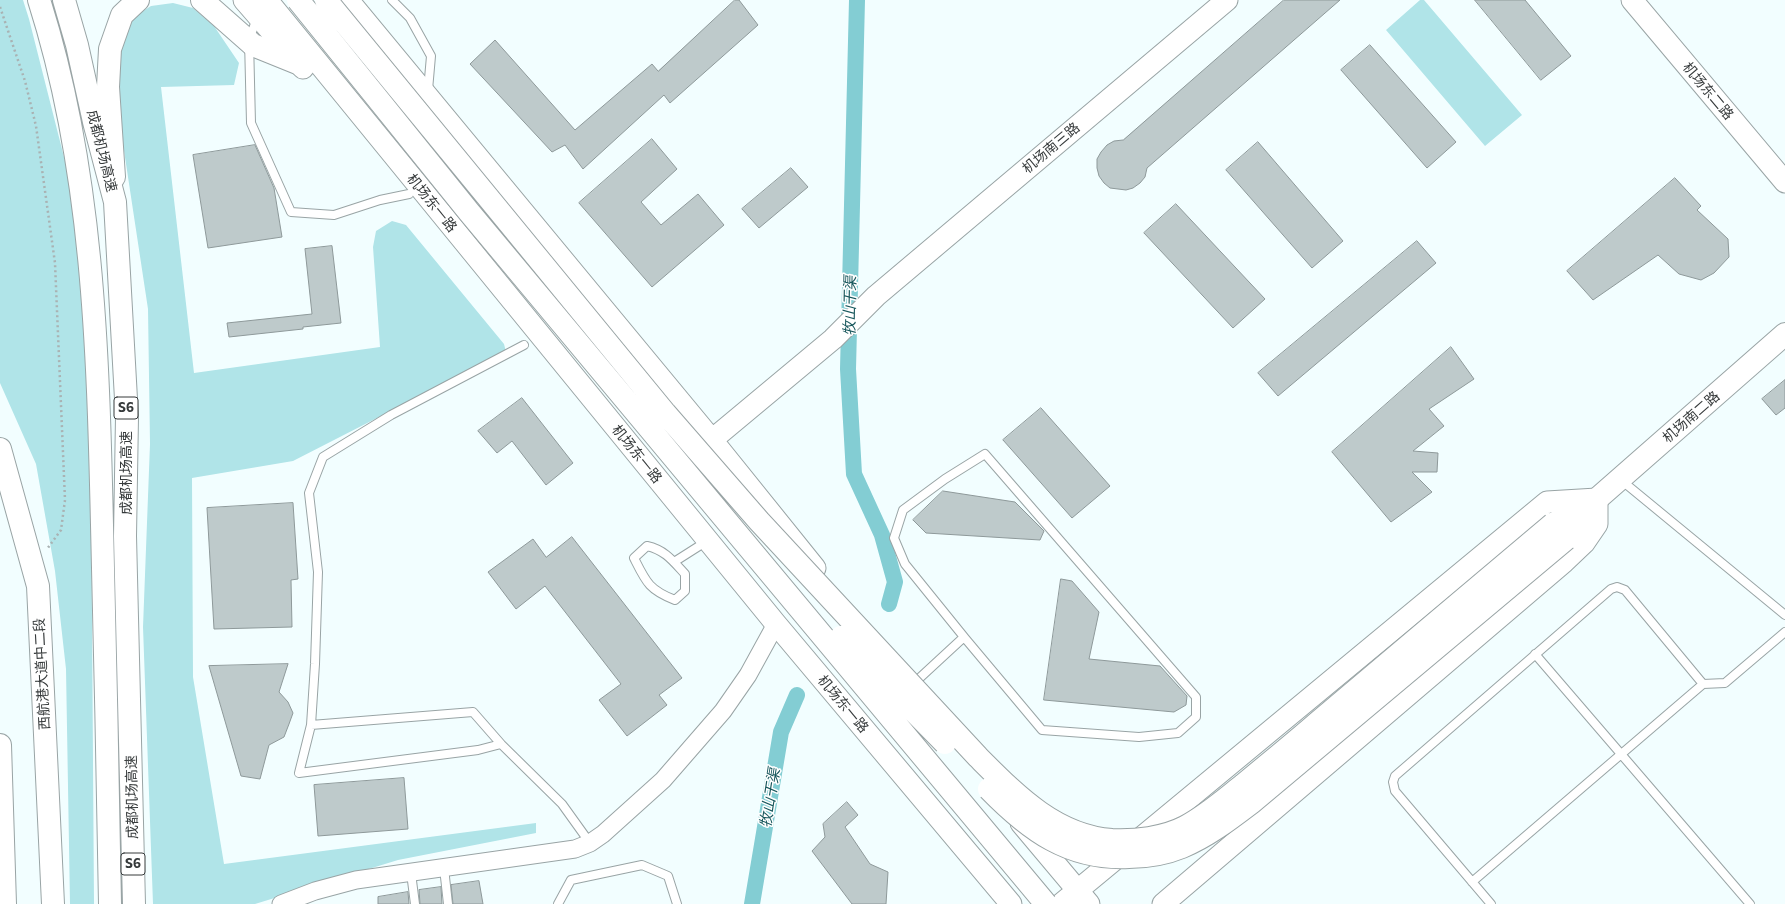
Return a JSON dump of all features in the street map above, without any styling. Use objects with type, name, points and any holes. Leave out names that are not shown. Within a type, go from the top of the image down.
[{"type":"main road","name":"成都机场高速","points":[[39,0],[56,60],[68,114],[82,197],[92,290],[100,446],[110,904]]},
{"type":"main road","name":"成都机场高速","points":[[64,0],[77,45],[94,122],[115,202],[127,417],[125,536],[134,904]]},
{"type":"main road","points":[[115,202],[108,87],[110,49],[122,15],[138,0]]},
{"type":"main road","points":[[202,0],[250,42],[300,64]]},
{"type":"main road","points":[[298,0],[469,212],[1046,904]]},
{"type":"main road","points":[[326,0],[655,401],[759,521],[978,757],[1013,792],[1049,819],[1078,833],[1110,840],[1150,838],[1184,828],[1197,820],[1560,532]]},
{"type":"main road","name":"机场南二路","points":[[1560,532],[1578,528],[1597,499],[1785,334]]},
{"type":"main road","name":"西航港大道中二段","points":[[0,449],[38,586],[53,904]]},
{"type":"main road","points":[[735,530],[1019,818],[1043,835],[1069,848],[1096,856],[1124,858],[1148,856],[1181,847],[1229,820],[1251,803],[1560,532]]},
{"type":"main road","points":[[0,745],[5,904]]},
{"type":"street","points":[[244,0],[262,8],[300,64],[409,194],[481,276],[505,301],[529,321]]},
{"type":"street","points":[[348,0],[712,440],[1083,897]]},
{"type":"street","name":"机场南三路","points":[[662,484],[712,440],[833,339],[876,296],[1227,0]]},
{"type":"street","name":"机场东二路","points":[[1632,0],[1785,182]]},
{"type":"street","name":"机场东一路","points":[[262,8],[529,321],[776,624],[1011,904]]},
{"type":"street","points":[[1061,904],[1083,897],[1547,502],[1597,499],[1597,524],[1584,543],[1564,562],[1163,904]]},
{"type":"street","points":[[281,904],[315,891],[356,880],[575,849],[590,843],[616,823],[663,780],[723,711],[748,675],[776,624]]},
{"type":"lane","points":[[392,0],[410,18],[431,56],[427,95]]},
{"type":"lane","points":[[262,8],[250,42],[251,124],[290,212],[334,215],[380,200],[409,194]]},
{"type":"lane","points":[[501,744],[478,750],[299,773],[310,725],[315,664],[318,572],[309,493],[323,457],[391,415],[524,345]]},
{"type":"lane","points":[[985,454],[1196,698],[1196,717],[1178,733],[1139,737],[1042,730],[964,637],[905,564],[894,538],[903,510],[945,478],[985,454]]},
{"type":"lane","points":[[1620,479],[1785,615]]},
{"type":"lane","points":[[674,562],[708,540]]},
{"type":"lane","points":[[647,546],[658,548],[674,562],[685,574],[685,591],[675,600],[659,594],[645,580],[634,558],[647,546]]},
{"type":"lane","points":[[1492,904],[1395,791],[1393,782],[1395,776],[1611,589],[1617,587],[1625,590],[1703,684]]},
{"type":"lane","points":[[1472,882],[1703,684],[1725,683],[1785,632]]},
{"type":"lane","points":[[911,687],[964,637]]},
{"type":"lane","points":[[1535,654],[1750,904]]},
{"type":"lane","points":[[310,725],[473,712],[501,744],[562,804],[590,843]]},
{"type":"lane","points":[[558,904],[571,880],[642,865],[668,876],[677,904]]},
{"type":"lane","points":[[444,868],[448,904]]},
{"type":"lane","points":[[411,873],[415,904]]},
{"type":"path","points":[[0,7],[25,81],[36,126],[55,263],[64,500],[61,530],[33,567]]},
{"type":"shaded area","points":[[0,0],[23,0],[29,19],[65,161],[81,260],[91,476],[94,904],[70,904],[66,669],[55,571],[36,464],[0,383]]},
{"type":"shaded area","points":[[1420,0],[1424,0],[1522,115],[1485,146],[1386,30]]},
{"type":"shaded area","points":[[173,3],[193,8],[214,26],[239,63],[234,85],[161,87],[194,373],[380,347],[373,247],[376,231],[392,221],[406,225],[504,344],[506,352],[293,461],[192,478],[193,677],[224,864],[536,823],[536,833],[398,860],[255,904],[153,904],[143,627],[150,444],[148,309],[118,111],[119,57],[124,35],[135,16],[151,6]]},
{"type":"building","points":[[735,0],[739,0],[758,25],[670,103],[664,95],[583,169],[565,145],[552,152],[470,64],[495,40],[575,130],[652,64],[658,71]]},
{"type":"building","points":[[1284,0],[1340,0],[1147,168],[1145,177],[1140,183],[1133,188],[1126,190],[1110,188],[1104,183],[1099,176],[1097,159],[1107,145],[1114,141],[1123,140]]},
{"type":"building","points":[[1475,0],[1525,0],[1571,56],[1541,80]]},
{"type":"building","points":[[1370,45],[1456,142],[1427,168],[1341,70]]},
{"type":"building","points":[[652,139],[677,169],[641,202],[661,225],[698,194],[724,225],[652,287],[579,203]]},
{"type":"building","points":[[1258,142],[1343,241],[1312,268],[1226,170]]},
{"type":"building","points":[[255,145],[274,188],[282,237],[208,248],[193,155]]},
{"type":"building","points":[[791,168],[808,187],[759,228],[742,209]]},
{"type":"building","points":[[1675,178],[1701,206],[1697,210],[1728,239],[1729,257],[1714,273],[1701,280],[1679,274],[1658,255],[1593,300],[1567,271]]},
{"type":"building","points":[[1176,204],[1265,299],[1233,328],[1144,233]]},
{"type":"building","points":[[1417,241],[1436,263],[1278,396],[1258,373]]},
{"type":"building","points":[[332,246],[341,323],[303,327],[303,329],[229,337],[227,323],[312,314],[305,249]]},
{"type":"building","points":[[1451,347],[1474,379],[1429,409],[1444,426],[1413,451],[1438,453],[1437,472],[1412,472],[1432,492],[1391,522],[1332,452]]},
{"type":"building","points":[[1785,380],[1785,408],[1776,415],[1762,399]]},
{"type":"building","points":[[522,398],[573,463],[546,485],[512,441],[497,453],[478,431]]},
{"type":"building","points":[[1041,408],[1110,486],[1072,518],[1003,440]]},
{"type":"building","points":[[943,491],[1015,502],[1044,531],[1040,540],[926,533],[913,520]]},
{"type":"building","points":[[293,503],[298,579],[291,580],[292,627],[214,629],[207,508]]},
{"type":"building","points":[[572,537],[682,678],[659,695],[667,705],[627,736],[599,700],[621,684],[545,586],[516,609],[488,572],[533,539],[546,557]]},
{"type":"building","points":[[1061,579],[1072,581],[1099,612],[1089,659],[1160,666],[1187,696],[1186,705],[1174,712],[1044,700]]},
{"type":"building","points":[[288,664],[279,692],[288,702],[293,713],[284,737],[269,745],[260,779],[241,776],[209,666]]},
{"type":"building","points":[[404,778],[408,829],[318,836],[314,785]]},
{"type":"building","points":[[847,802],[858,815],[845,827],[870,864],[888,872],[886,904],[852,904],[812,851],[825,837],[823,824]]},
{"type":"building","points":[[479,881],[483,904],[453,904],[451,885]]},
{"type":"building","points":[[441,887],[442,904],[420,904],[419,890]]},
{"type":"building","points":[[408,892],[409,904],[378,904],[378,897]]},
{"type":"waterway","name":"牧山干渠","points":[[857,0],[848,369],[854,474],[882,535],[895,582],[889,604]]},
{"type":"waterway","name":"牧山干渠","points":[[752,904],[781,732],[797,695]]}]
